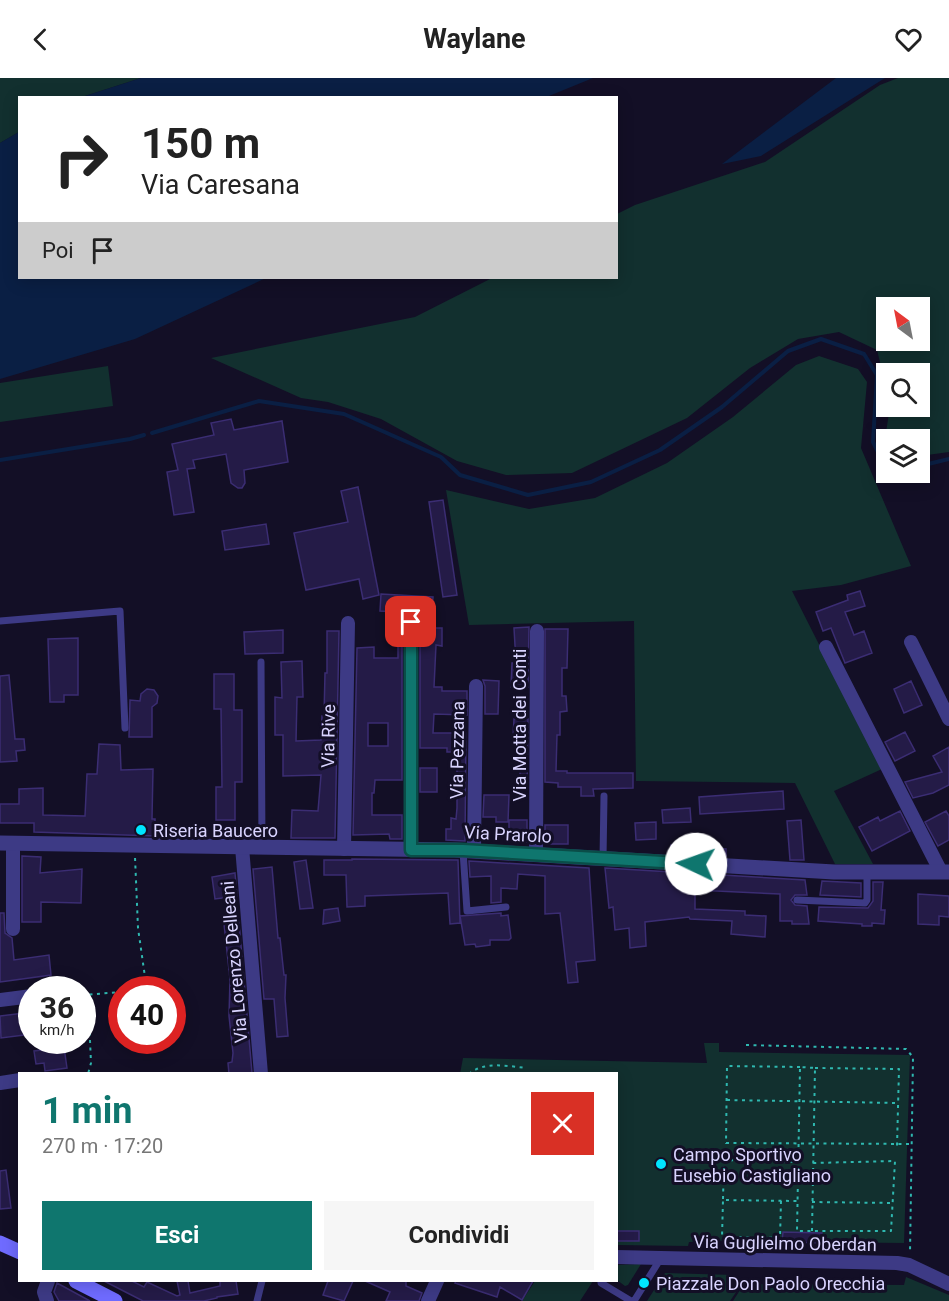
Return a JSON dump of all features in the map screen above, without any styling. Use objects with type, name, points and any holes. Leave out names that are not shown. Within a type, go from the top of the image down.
[{"type":"main road","points":[[0,1242],[18,1251]]},
{"type":"main road","points":[[78,1282],[115,1301]]},
{"type":"street","points":[[411,622],[411,850]]},
{"type":"street","name":"Via Rive","points":[[344,849],[348,623]]},
{"type":"street","name":"Via Motta dei Conti","points":[[536,855],[537,631]]},
{"type":"street","points":[[911,642],[949,719]]},
{"type":"street","name":"Via Prarolo","points":[[7,843],[468,851],[867,872],[945,872],[826,646]]},
{"type":"street","name":"Via Pezzana","points":[[468,851],[476,686]]},
{"type":"street","points":[[7,843],[13,929]]},
{"type":"street","name":"Via Lorenzo Delleani","points":[[242,847],[261,1072]]},
{"type":"street","points":[[0,1000],[18,998]]},
{"type":"street","points":[[0,1083],[18,1080]]},
{"type":"street","name":"Via Guglielmo Oberdan","points":[[618,1257],[868,1262],[909,1265],[949,1284]]},
{"type":"street","points":[[47,1301],[44,1292],[48,1282]]},
{"type":"street","points":[[428,1301],[437,1282]]},
{"type":"lane","points":[[0,621],[120,612],[125,728]]},
{"type":"lane","points":[[261,662],[262,848]]},
{"type":"lane","points":[[603,858],[604,796]]},
{"type":"lane","points":[[468,851],[467,911],[506,907]]},
{"type":"lane","points":[[798,900],[865,903],[867,900],[867,872]]},
{"type":"lane","points":[[601,1282],[632,1301],[661,1258]]},
{"type":"lane","points":[[257,1301],[262,1282]]},
{"type":"path","points":[[135,845],[138,928],[145,976]]},
{"type":"path","points":[[746,1045],[906,1049],[913,1057],[909,1265]]},
{"type":"path","points":[[89,1072],[91,1054]]},
{"type":"path","points":[[471,1072],[490,1065],[526,1068]]},
{"type":"path","points":[[897,1146],[899,1069],[727,1066],[726,1143],[897,1146],[912,1144]]},
{"type":"path","points":[[800,1068],[797,1231],[891,1231],[895,1161],[813,1163]]},
{"type":"path","points":[[812,1232],[815,1068]]},
{"type":"path","points":[[727,1100],[898,1103]]},
{"type":"path","points":[[781,1201],[780,1238],[722,1237],[724,1160],[799,1162]]},
{"type":"path","points":[[723,1200],[798,1201]]},
{"type":"path","points":[[812,1202],[893,1203]]},
{"type":"green space","points":[[0,78],[141,78],[85,96],[18,96],[18,133],[0,143]]},
{"type":"green space","points":[[898,78],[949,78],[949,452],[930,455],[930,429],[887,429],[888,417],[930,417],[930,363],[880,363],[877,351],[930,351],[930,297],[876,297],[876,350],[839,332],[798,339],[750,368],[687,418],[572,473],[506,475],[457,461],[381,419],[328,402],[301,398],[211,358],[415,317],[490,279],[618,279],[618,214],[635,205],[765,162],[880,85]]},
{"type":"green space","points":[[819,356],[858,369],[867,382],[861,448],[911,566],[841,585],[792,591],[882,769],[834,791],[873,864],[835,864],[795,783],[636,781],[634,621],[469,625],[446,490],[529,509],[595,498],[667,463],[733,417],[796,365]]},
{"type":"green space","points":[[108,366],[113,406],[0,422],[0,383]]},
{"type":"green space","points":[[704,1043],[719,1043],[719,1052],[910,1055],[904,1243],[714,1241],[689,1242],[688,1246],[618,1245],[618,1072],[460,1072],[463,1058],[707,1063]]},
{"type":"green space","points":[[641,1264],[628,1285],[625,1286],[618,1281],[618,1265]]},
{"type":"green space","points":[[665,1273],[734,1275],[743,1282],[730,1301],[647,1301]]},
{"type":"green space","points":[[906,1277],[949,1295],[949,1301],[733,1301],[744,1284],[904,1285]]},
{"type":"green space","points":[[534,1282],[592,1282],[580,1301],[522,1301]]},
{"type":"water","points":[[141,78],[593,78],[549,96],[85,96]]},
{"type":"water","points":[[836,78],[885,78],[761,156],[722,164]]},
{"type":"water","points":[[18,133],[18,279],[264,279],[135,339],[0,379],[0,143]]},
{"type":"building","points":[[231,419],[234,430],[282,421],[288,462],[244,470],[245,483],[242,488],[238,488],[231,483],[226,454],[193,460],[195,468],[187,469],[194,512],[174,515],[167,472],[178,470],[172,444],[214,435],[211,423]]},
{"type":"building","points":[[358,487],[379,595],[363,599],[359,579],[306,590],[294,533],[348,522],[341,491]]},
{"type":"building","points":[[443,500],[457,595],[443,597],[429,502]]},
{"type":"building","points":[[266,524],[269,544],[225,550],[222,531]]},
{"type":"building","points":[[860,591],[865,606],[845,612],[854,635],[864,631],[872,653],[845,663],[831,628],[823,631],[816,612],[848,600],[847,595]]},
{"type":"building","points":[[381,594],[433,597],[431,628],[442,628],[442,646],[436,645],[434,687],[442,687],[442,691],[467,691],[467,715],[434,714],[433,733],[466,733],[465,841],[446,840],[446,829],[451,829],[451,818],[456,819],[457,752],[447,752],[447,748],[420,748],[420,622],[418,617],[412,613],[406,615],[402,622],[402,780],[375,780],[374,793],[372,793],[372,815],[402,815],[402,839],[390,839],[389,834],[353,835],[357,648],[374,647],[374,658],[398,658],[398,612],[380,611]],"holes":[[[368,723],[388,723],[388,746],[368,746]]]},
{"type":"building","points":[[529,627],[528,687],[511,687],[512,663],[516,663],[514,628]]},
{"type":"building","points":[[545,629],[568,629],[567,668],[562,668],[562,696],[566,696],[567,711],[560,712],[556,771],[633,773],[633,788],[593,789],[594,796],[581,796],[581,787],[558,787],[558,783],[545,782]]},
{"type":"building","points":[[283,630],[283,653],[245,654],[244,632]]},
{"type":"building","points":[[327,631],[339,631],[335,838],[291,838],[292,810],[318,811],[321,775],[283,776],[283,735],[275,735],[275,697],[282,698],[281,662],[302,661],[303,697],[297,697],[296,741],[321,740],[325,673],[327,673]]},
{"type":"building","points":[[78,638],[78,695],[64,695],[64,702],[50,702],[48,639]]},
{"type":"building","points":[[214,674],[234,674],[234,710],[242,710],[242,782],[235,782],[235,820],[216,820],[216,787],[222,787],[221,709],[214,709]]},
{"type":"building","points":[[9,675],[15,739],[24,739],[25,750],[16,751],[17,761],[0,762],[0,676]]},
{"type":"building","points":[[483,680],[499,681],[498,714],[485,714]]},
{"type":"building","points":[[911,681],[922,705],[904,713],[894,689]]},
{"type":"building","points":[[147,689],[154,690],[158,696],[157,703],[152,707],[152,737],[129,737],[130,700],[140,701],[141,694]]},
{"type":"building","points":[[514,719],[528,719],[527,782],[520,782],[520,738],[513,738]]},
{"type":"building","points":[[905,732],[915,751],[895,761],[885,742]]},
{"type":"building","points":[[99,744],[120,745],[121,770],[153,769],[152,819],[155,819],[155,836],[34,832],[34,823],[0,823],[0,804],[19,804],[19,789],[43,788],[43,815],[85,816],[87,774],[97,774]]},
{"type":"building","points":[[949,747],[949,785],[933,793],[913,798],[905,782],[942,772],[933,756]]},
{"type":"building","points":[[420,768],[437,768],[437,792],[420,792]]},
{"type":"building","points":[[783,791],[784,809],[700,814],[699,797]]},
{"type":"building","points":[[484,795],[509,795],[508,822],[496,822],[496,817],[483,817]]},
{"type":"building","points":[[690,808],[691,822],[663,823],[662,810]]},
{"type":"building","points":[[900,811],[910,831],[872,851],[859,827],[878,817],[880,821]]},
{"type":"building","points":[[946,811],[949,816],[949,840],[938,846],[925,822]]},
{"type":"building","points":[[509,820],[527,820],[527,842],[509,841]]},
{"type":"building","points":[[801,820],[804,860],[790,860],[787,821]]},
{"type":"building","points":[[656,822],[656,839],[636,840],[635,823]]},
{"type":"building","points":[[545,825],[568,825],[568,844],[545,844]]},
{"type":"building","points":[[671,845],[726,849],[726,856],[671,853]]},
{"type":"building","points":[[22,856],[41,857],[40,873],[82,869],[81,903],[41,902],[41,922],[22,922]]},
{"type":"building","points":[[306,860],[313,908],[300,909],[294,862]]},
{"type":"building","points":[[324,860],[458,860],[460,923],[450,924],[448,893],[365,896],[365,906],[347,907],[346,875],[324,875]]},
{"type":"building","points":[[469,861],[589,868],[595,960],[576,962],[578,982],[568,983],[560,913],[545,914],[545,876],[518,874],[517,889],[501,888],[501,902],[491,903],[491,876],[470,877]]},
{"type":"building","points":[[272,867],[278,938],[280,938],[284,975],[286,975],[288,1036],[277,1037],[274,999],[264,999],[253,869]]},
{"type":"building","points":[[605,868],[805,880],[807,895],[795,895],[791,900],[795,905],[807,906],[809,924],[780,921],[780,894],[695,890],[695,909],[745,911],[745,915],[766,916],[765,937],[731,934],[732,921],[690,919],[689,917],[645,922],[646,946],[630,948],[629,928],[615,930],[613,907],[609,908]]},
{"type":"building","points":[[235,873],[237,896],[215,899],[212,877]]},
{"type":"building","points":[[822,881],[861,883],[861,897],[820,895]]},
{"type":"building","points":[[873,882],[883,882],[881,910],[885,910],[884,924],[872,923],[872,926],[862,926],[862,924],[818,921],[819,907],[868,908],[873,901]]},
{"type":"building","points":[[918,894],[949,896],[949,917],[939,916],[939,925],[918,924]]},
{"type":"building","points":[[338,908],[340,921],[323,924],[324,910]]},
{"type":"building","points":[[0,913],[4,913],[5,933],[12,938],[14,960],[49,955],[51,975],[18,976],[18,980],[0,982]]},
{"type":"building","points":[[501,913],[501,916],[508,915],[511,938],[509,940],[490,940],[490,945],[476,947],[475,944],[465,945],[460,916]]},
{"type":"building","points":[[239,922],[252,1072],[229,1072],[228,1063],[232,1062],[233,1053],[229,1016],[230,979],[224,924]]},
{"type":"building","points":[[18,1014],[18,1036],[1,1038],[0,1016]]},
{"type":"building","points":[[34,1054],[65,1054],[67,1068],[45,1071],[44,1063],[36,1064]]},
{"type":"building","points":[[6,1170],[11,1208],[0,1209],[0,1171]]},
{"type":"building","points":[[618,1231],[639,1231],[639,1241],[618,1241]]},
{"type":"building","points":[[783,1232],[822,1233],[821,1243],[782,1242]]},
{"type":"building","points":[[106,1282],[134,1282],[144,1287],[147,1282],[177,1296],[180,1295],[177,1282],[188,1282],[190,1293],[220,1286],[220,1282],[236,1282],[238,1294],[204,1301],[143,1301]]},
{"type":"building","points":[[328,1282],[353,1282],[344,1301],[323,1295]]},
{"type":"building","points":[[367,1282],[406,1282],[406,1286],[422,1293],[419,1301],[386,1301],[390,1292]]},
{"type":"building","points":[[532,1282],[522,1300],[500,1287],[497,1297],[455,1283]]},
{"type":"building","points":[[57,1283],[90,1301],[59,1301],[54,1292]]},
{"type":"waterway","points":[[152,433],[259,401],[344,414],[441,457],[460,475],[528,495],[591,482],[660,450],[722,407],[788,351],[821,339],[864,354],[877,375],[873,442],[876,448]]},
{"type":"waterway","points":[[0,460],[144,435]]},
{"type":"waterway","points":[[930,464],[949,459]]},
{"type":"place","name":"Riseria Baucero","points":[[141,830]]},
{"type":"place","name":"Campo Sportivo Eusebio Castigliano","points":[[661,1164]]},
{"type":"place","name":"Piazzale Don Paolo Orecchia","points":[[644,1283]]},
{"type":"route","points":[[411,622],[411,850],[463,850],[696,864]]}]
